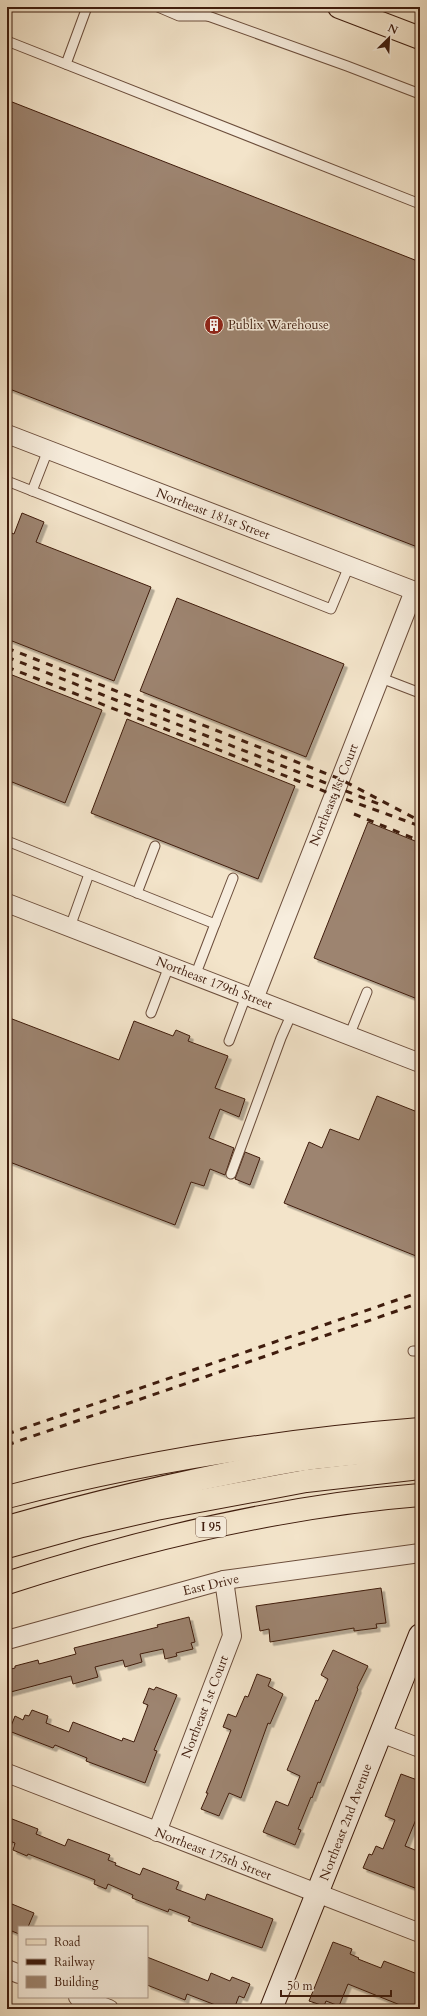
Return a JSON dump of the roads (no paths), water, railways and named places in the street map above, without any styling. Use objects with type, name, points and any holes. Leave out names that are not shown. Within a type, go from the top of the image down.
[{"type":"main road","points":[[339,7],[420,38]]},
{"type":"main road","points":[[7,1497],[116,1471],[185,1458],[299,1441],[420,1429]]},
{"type":"main road","points":[[7,1527],[162,1487],[300,1460],[420,1449]]},
{"type":"main road","points":[[7,1547],[82,1526],[156,1509],[306,1481],[420,1468]]},
{"type":"main road","name":"I 95","points":[[7,1583],[82,1559],[197,1530],[304,1509],[420,1494]]},
{"type":"street","name":"Northeast 181st Street","points":[[7,434],[417,592]]},
{"type":"street","name":"Northeast 1st Court","points":[[250,997],[417,592]]},
{"type":"street","name":"Northeast 179th Street","points":[[7,902],[420,1064]]},
{"type":"street","name":"East Drive","points":[[7,1640],[224,1580],[420,1553]]},
{"type":"street","name":"Northeast 1st Court","points":[[157,1832],[232,1636],[224,1580]]},
{"type":"street","name":"Northeast 2nd Avenue","points":[[271,2009],[420,1634]]},
{"type":"street","points":[[381,1733],[420,1748]]},
{"type":"street","name":"Northeast 175th Street","points":[[7,1773],[420,1934]]},
{"type":"street","points":[[7,1969],[18,1974]]},
{"type":"street","points":[[81,1998],[109,2009]]},
{"type":"lane","points":[[66,64],[87,7]]},
{"type":"lane","points":[[158,7],[179,16],[208,16]]},
{"type":"lane","points":[[196,7],[208,16],[420,94]]},
{"type":"lane","points":[[7,41],[420,204]]},
{"type":"lane","points":[[32,491],[48,450]]},
{"type":"lane","points":[[7,481],[331,609],[349,566]]},
{"type":"lane","points":[[381,678],[420,693]]},
{"type":"lane","points":[[7,841],[215,924]]},
{"type":"lane","points":[[137,893],[155,846]]},
{"type":"lane","points":[[70,927],[89,874]]},
{"type":"lane","points":[[195,976],[233,878]]},
{"type":"lane","points":[[151,1013],[169,966]]},
{"type":"lane","points":[[349,1036],[367,992]]},
{"type":"lane","points":[[229,1041],[250,997]]},
{"type":"lane","points":[[231,1174],[281,1038],[292,1014]]},
{"type":"railway","points":[[7,648],[340,779],[420,821]]},
{"type":"railway","points":[[7,657],[379,804]]},
{"type":"railway","points":[[7,667],[334,795],[420,826]]},
{"type":"railway","points":[[354,814],[420,841]]},
{"type":"railway","points":[[7,1434],[420,1292]]},
{"type":"railway","points":[[7,1445],[420,1303]]},
{"type":"place","name":"Publix Warehouse","points":[[214,325]]}]
